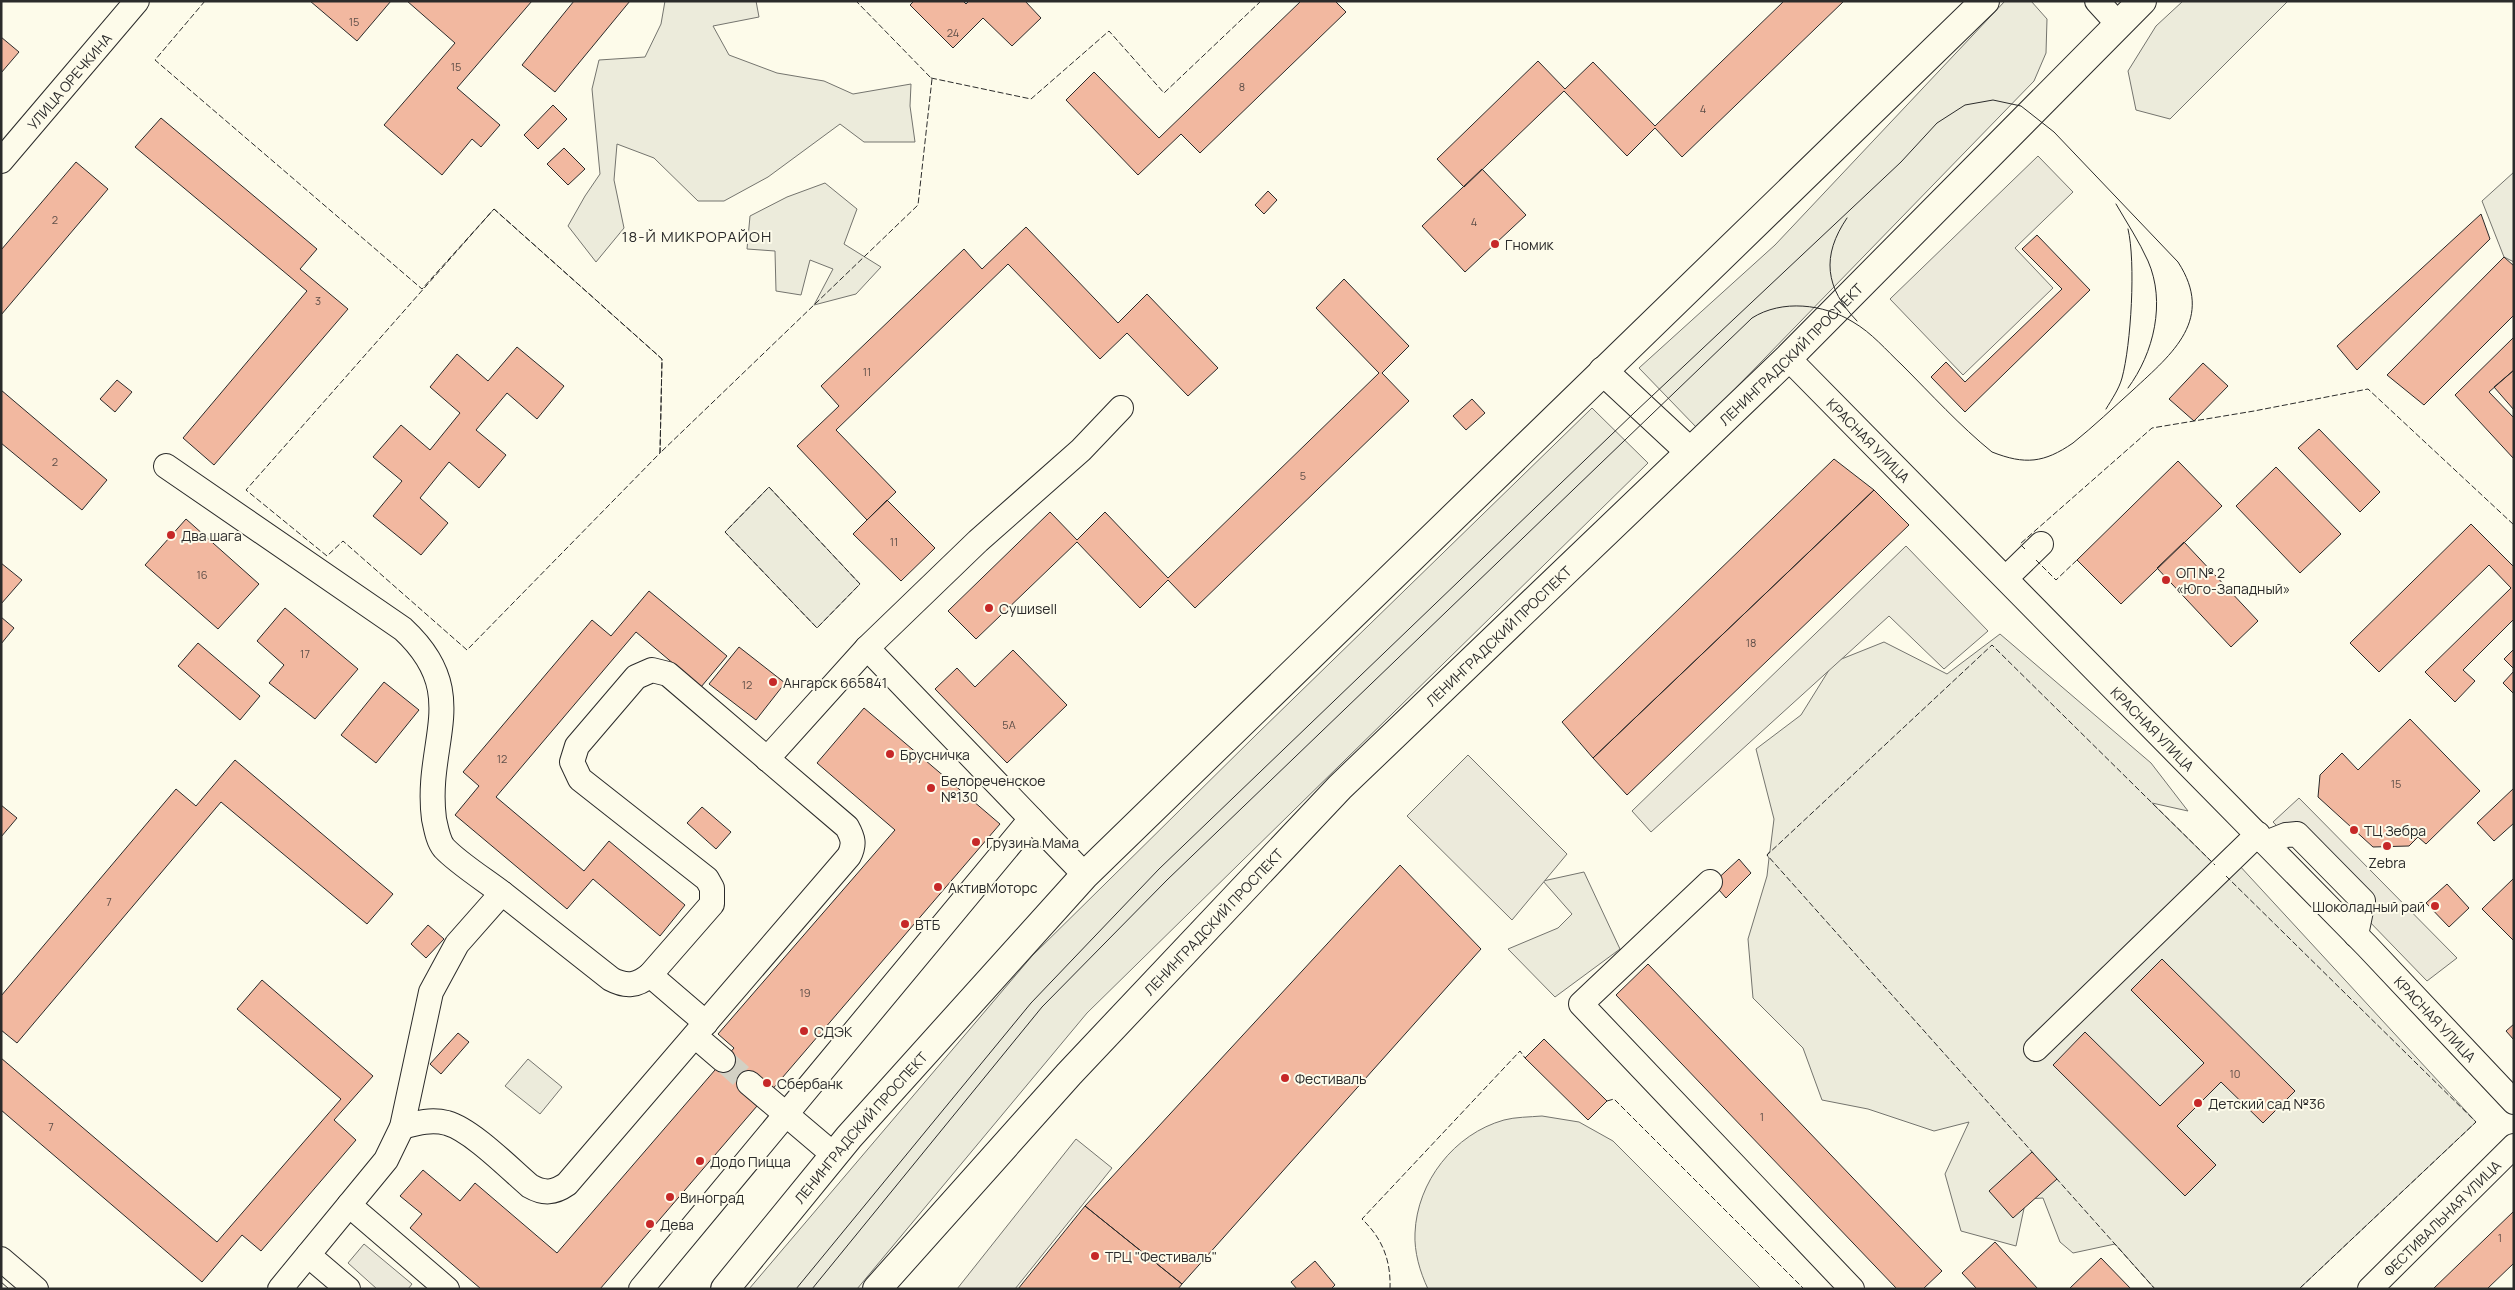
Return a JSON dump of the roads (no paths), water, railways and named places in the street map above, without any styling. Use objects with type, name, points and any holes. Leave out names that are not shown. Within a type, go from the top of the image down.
[{"type":"main road","name":"ЛЕНИНГРАДСКИЙ ПРОСПЕКТ","points":[[725,1289],[834,1155],[1085,875],[1985,1]]},
{"type":"main road","name":"ЛЕНИНГРАДСКИЙ ПРОСПЕКТ","points":[[877,1289],[1069,1074],[1340,787],[1788,358],[2142,1]]},
{"type":"main road","points":[[1603,371],[1689,451]]},
{"type":"street","name":"УЛИЦА ОРЕЧКИНА","points":[[1,161],[137,1]]},
{"type":"street","points":[[1938,47],[1968,1]]},
{"type":"street","points":[[2097,1],[2118,24]]},
{"type":"street","name":"КРАСНАЯ УЛИЦА","points":[[1788,358],[2356,935],[2514,1102]]},
{"type":"street","points":[[767,759],[867,648],[978,541],[1081,450],[1120,408]]},
{"type":"street","points":[[166,466],[403,629],[421,646],[435,668],[442,692],[433,807],[443,847],[621,984],[632,985],[641,983],[712,904],[712,888],[707,879],[580,779],[572,762],[577,746],[636,676],[644,672],[659,671],[668,674],[846,827],[853,838],[853,847],[849,856],[567,1184],[558,1190],[540,1191],[530,1186],[464,1130],[448,1123],[423,1121],[402,1127]]},
{"type":"street","points":[[2006,578],[2041,544]]},
{"type":"street","points":[[867,648],[1085,875]]},
{"type":"street","points":[[642,1289],[1031,819]]},
{"type":"street","points":[[2036,1049],[2262,839]]},
{"type":"street","points":[[1710,882],[1581,1004],[1852,1289]]},
{"type":"street","points":[[280,1289],[386,1160],[402,1127],[430,992],[457,944],[502,893]]},
{"type":"street","points":[[650,975],[700,1030],[723,1060]]},
{"type":"street","points":[[749,1083],[834,1155]]},
{"type":"street","name":"ФЕСТИВАЛЬНАЯ УЛИЦА","points":[[2370,1289],[2514,1146]]},
{"type":"street","points":[[350,1205],[448,1289]]},
{"type":"street","points":[[308,1255],[348,1289]]},
{"type":"street","points":[[1,1259],[36,1289]]},
{"type":"tunnel","points":[[723,1060],[749,1083]]},
{"type":"tram line","points":[[796,1289],[1031,1003],[1159,869],[1635,412],[1901,162],[1937,123],[1965,105],[1993,100],[2021,106],[2054,132],[2178,262],[2188,282],[2192,301],[2191,318],[2175,348],[2148,376],[2073,443],[2053,455],[2034,460],[2014,459],[1992,452],[1957,421],[1873,336],[1842,316],[1816,308],[1789,306],[1776,308],[1752,318],[1167,880],[1042,1007],[812,1289]]},
{"type":"tram line","points":[[2116,204],[2148,261],[2156,293],[2154,327],[2150,343],[2145,359],[2128,388]]},
{"type":"tram line","points":[[1847,218],[1833,245],[1830,271],[1838,296],[1857,321]]},
{"type":"tram line","points":[[2106,409],[2121,382],[2128,345],[2132,282],[2132,262],[2128,229]]},
{"type":"tram line","points":[[1,1282],[9,1289]]},
{"type":"place","name":"Гномик","points":[[1495,244]]},
{"type":"place","name":"Два шага","points":[[171,535]]},
{"type":"place","name":"ОП № 2 «Юго-Западный»","points":[[2166,580]]},
{"type":"place","name":"Сушиsell","points":[[989,608]]},
{"type":"place","name":"Ангарск 665841","points":[[773,682]]},
{"type":"place","name":"Брусничка","points":[[890,754]]},
{"type":"place","name":"Белореченское №130","points":[[931,788]]},
{"type":"place","name":"ТЦ Зебра","points":[[2354,830]]},
{"type":"place","name":"Грузина Мама","points":[[976,842]]},
{"type":"place","name":"Zebra","points":[[2387,846]]},
{"type":"place","name":"АктивМоторс","points":[[938,887]]},
{"type":"place","name":"Шоколадный рай","points":[[2435,906]]},
{"type":"place","name":"ВТБ","points":[[905,924]]},
{"type":"place","name":"СДЭК","points":[[804,1031]]},
{"type":"place","name":"Фестиваль","points":[[1285,1078]]},
{"type":"place","name":"Сбербанк","points":[[767,1083]]},
{"type":"place","name":"Детский сад №36","points":[[2198,1103]]},
{"type":"place","name":"Додо Пицца","points":[[700,1161]]},
{"type":"place","name":"Виноград","points":[[670,1197]]},
{"type":"place","name":"Дева","points":[[650,1224]]},
{"type":"place","name":"ТРЦ \"Фестиваль\"","points":[[1095,1256]]},
{"type":"district","name":"18-Й МИКРОРАЙОН","points":[[697,236]]}]
